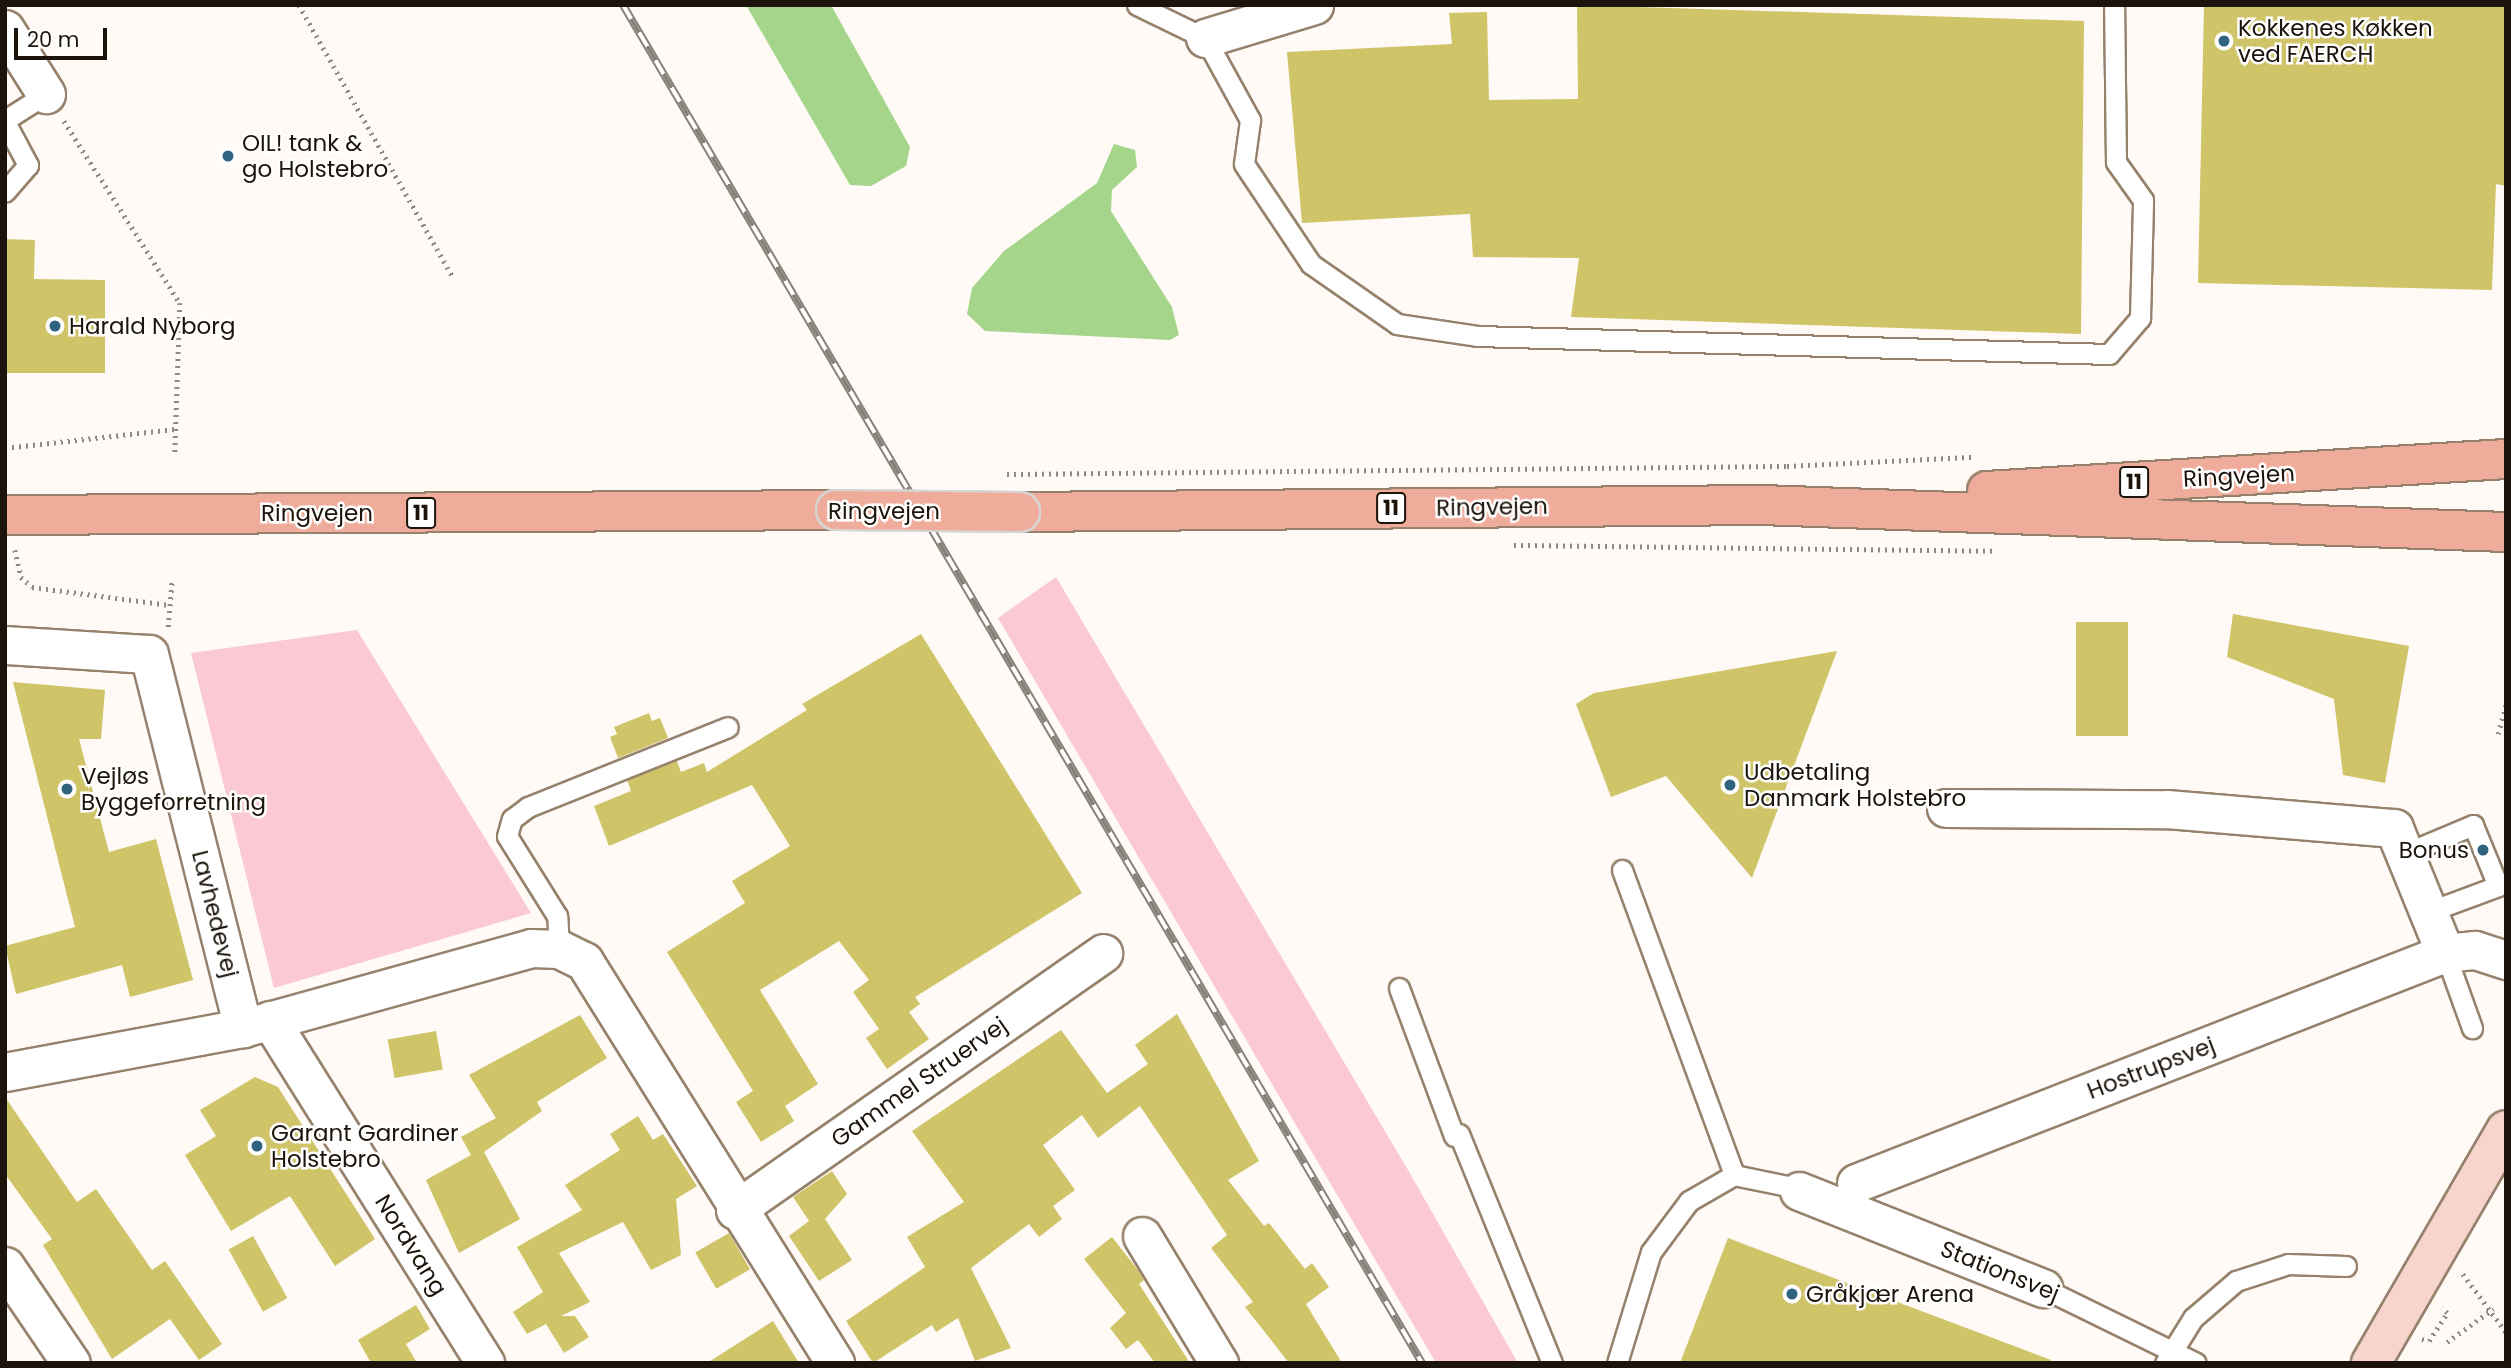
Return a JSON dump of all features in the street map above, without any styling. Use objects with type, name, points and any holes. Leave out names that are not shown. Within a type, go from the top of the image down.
[{"type":"main road","name":"Ringvejen","points":[[1762,505],[2506,459]]},
{"type":"main road","name":"Ringvejen","points":[[10,532],[836,510],[1020,512],[1762,505],[2506,532]]},
{"type":"street","points":[[1205,38],[1314,5]]},
{"type":"street","points":[[5,29],[46,94]]},
{"type":"street","points":[[5,645],[149,654]]},
{"type":"street","name":"Lavhedevej","points":[[149,654],[257,1024]]},
{"type":"street","points":[[1946,808],[2166,809],[2301,818],[2394,828],[2445,953]]},
{"type":"street","points":[[5,1072],[257,1024],[531,948],[571,955],[835,1363]]},
{"type":"street","name":"Hostrupsvej","points":[[1856,1183],[2445,953],[2475,950],[2506,960]]},
{"type":"street","name":"Gammel Struervej","points":[[735,1210],[1103,953]]},
{"type":"street","name":"Nordvang","points":[[257,1024],[485,1363]]},
{"type":"street","points":[[2371,1363],[2506,1130]]},
{"type":"street","name":"Stationsvej","points":[[1799,1191],[2043,1288]]},
{"type":"street","points":[[1142,1236],[1219,1363]]},
{"type":"street","points":[[5,1266],[71,1363]]},
{"type":"lane","points":[[1137,5],[1205,38],[1250,120],[1244,164],[1311,264],[1397,324],[1477,336],[2109,354],[2140,318],[2143,200],[2116,162],[2114,5]]},
{"type":"lane","points":[[5,191],[28,165],[5,121],[46,94]]},
{"type":"lane","points":[[571,955],[557,916],[507,836],[512,819],[528,807],[728,727]]},
{"type":"lane","points":[[2404,854],[2473,825],[2498,886],[2428,912]]},
{"type":"lane","points":[[1622,870],[1734,1175]]},
{"type":"lane","points":[[2445,953],[2472,1028]]},
{"type":"lane","points":[[1399,988],[1552,1363]]},
{"type":"lane","points":[[1617,1363],[1651,1252],[1689,1202],[1734,1175],[1799,1191],[1856,1183]]},
{"type":"lane","points":[[2169,1356],[2193,1318],[2236,1281],[2288,1264],[2346,1266]]},
{"type":"lane","name":"Stationsvej","points":[[2043,1288],[2169,1356],[2196,1363]]},
{"type":"path","points":[[299,5],[453,277]]},
{"type":"path","points":[[46,94],[180,303],[175,455]]},
{"type":"path","points":[[5,448],[175,429]]},
{"type":"path","points":[[1007,474],[1787,466],[1982,457]]},
{"type":"path","points":[[10,532],[21,577],[32,587],[170,605]]},
{"type":"path","points":[[1506,545],[2005,551]]},
{"type":"path","points":[[149,654],[167,636],[172,579]]},
{"type":"path","points":[[2498,734],[2506,704]]},
{"type":"path","points":[[2435,1250],[2493,1309],[2506,1332]]},
{"type":"path","points":[[2447,1342],[2493,1309]]},
{"type":"shaded area","points":[[746,5],[831,5],[910,147],[906,166],[871,186],[850,185]]},
{"type":"shaded area","points":[[1114,144],[1135,150],[1137,167],[1112,190],[1111,211],[1172,307],[1179,335],[1170,340],[985,331],[967,314],[972,288],[1004,251],[1097,183]]},
{"type":"shaded area","points":[[1056,577],[1408,1170],[1518,1363],[1436,1363],[998,618]]},
{"type":"shaded area","points":[[357,630],[531,913],[274,988],[191,653]]},
{"type":"building","points":[[1577,5],[2084,21],[2081,334],[1571,317],[1579,258],[1473,257],[1470,214],[1302,223],[1287,52],[1452,44],[1449,13],[1487,12],[1489,100],[1578,99]]},
{"type":"building","points":[[2204,5],[2506,5],[2506,186],[2496,184],[2492,290],[2198,283]]},
{"type":"building","name":"Harald Nyborg","points":[[5,239],[35,240],[34,279],[105,280],[105,373],[5,373]]},
{"type":"building","points":[[2233,614],[2409,646],[2385,783],[2343,775],[2334,699],[2227,657]]},
{"type":"building","points":[[2076,622],[2128,622],[2128,736],[2076,736]]},
{"type":"building","points":[[921,634],[1082,893],[915,997],[920,1004],[909,1012],[929,1039],[887,1069],[866,1038],[879,1029],[853,992],[869,980],[839,941],[760,990],[818,1084],[785,1106],[794,1121],[761,1142],[736,1102],[753,1091],[667,952],[745,903],[732,881],[790,846],[752,785],[609,846],[594,806],[631,791],[627,780],[677,761],[681,772],[704,763],[707,772],[807,710],[802,704]]},
{"type":"building","name":"Udbetaling Danmark Holstebro","points":[[1837,651],[1752,878],[1666,776],[1611,797],[1576,704],[1594,693]]},
{"type":"building","points":[[13,682],[105,690],[101,739],[79,739],[109,852],[156,839],[193,980],[130,997],[122,965],[16,994],[5,946],[75,927]]},
{"type":"building","points":[[649,713],[652,721],[660,718],[668,738],[618,758],[610,737],[617,734],[614,727]]},
{"type":"building","points":[[1177,1014],[1259,1161],[1228,1180],[1264,1226],[1269,1223],[1305,1269],[1312,1263],[1329,1287],[1306,1304],[1342,1363],[1289,1363],[1245,1307],[1253,1302],[1211,1248],[1227,1235],[1140,1106],[1098,1138],[1082,1115],[1043,1145],[1075,1190],[1053,1206],[1062,1219],[1039,1237],[1029,1224],[971,1268],[1011,1348],[975,1361],[958,1318],[936,1332],[932,1325],[873,1363],[846,1321],[925,1267],[907,1237],[964,1202],[912,1131],[1061,1030],[1107,1093],[1148,1064],[1135,1045]]},
{"type":"building","points":[[580,1015],[607,1058],[537,1102],[542,1111],[484,1152],[520,1219],[459,1253],[426,1180],[471,1155],[461,1137],[496,1118],[469,1075]]},
{"type":"building","points":[[436,1031],[443,1069],[395,1078],[388,1040]]},
{"type":"building","name":"Garant Gardiner Holstebro","points":[[255,1077],[278,1087],[375,1239],[335,1266],[290,1196],[231,1231],[185,1155],[216,1136],[200,1110]]},
{"type":"building","points":[[5,1097],[77,1202],[96,1189],[152,1270],[165,1261],[222,1344],[199,1360],[170,1319],[112,1359],[43,1245],[52,1239],[5,1174]]},
{"type":"building","points":[[638,1116],[653,1140],[663,1134],[697,1186],[676,1199],[681,1255],[651,1270],[623,1222],[559,1253],[590,1302],[561,1316],[575,1316],[589,1337],[564,1353],[546,1324],[527,1334],[513,1312],[543,1292],[517,1247],[582,1210],[565,1185],[620,1150],[610,1134]]},
{"type":"building","points":[[832,1171],[847,1194],[825,1219],[852,1260],[819,1281],[789,1236],[809,1221],[793,1197]]},
{"type":"building","points":[[729,1233],[750,1269],[716,1289],[695,1252]]},
{"type":"building","points":[[253,1236],[287,1298],[263,1312],[229,1250]]},
{"type":"building","points":[[1112,1237],[1138,1270],[1144,1280],[1139,1284],[1190,1363],[1155,1363],[1138,1340],[1126,1349],[1110,1328],[1126,1313],[1084,1259]]},
{"type":"building","name":"Gråkjær Arena","points":[[1728,1238],[2051,1360],[2051,1363],[1680,1363]]},
{"type":"building","points":[[416,1305],[430,1329],[406,1344],[417,1363],[371,1363],[358,1340]]},
{"type":"building","points":[[773,1321],[799,1363],[707,1363]]},
{"type":"railway","points":[[623,5],[1422,1363]]},
{"type":"place","name":"Kokkenes Køkken ved FAERCH","points":[[2224,41]]},
{"type":"place","name":"OIL! tank & go Holstebro","points":[[228,156]]},
{"type":"place","name":"Harald Nyborg","points":[[55,326]]},
{"type":"place","name":"Udbetaling Danmark Holstebro","points":[[1730,785]]},
{"type":"place","name":"Vejløs Byggeforretning","points":[[67,789]]},
{"type":"place","name":"Bonus","points":[[2483,850]]},
{"type":"place","name":"Garant Gardiner Holstebro","points":[[257,1146]]},
{"type":"place","name":"Gråkjær Arena","points":[[1792,1294]]}]
